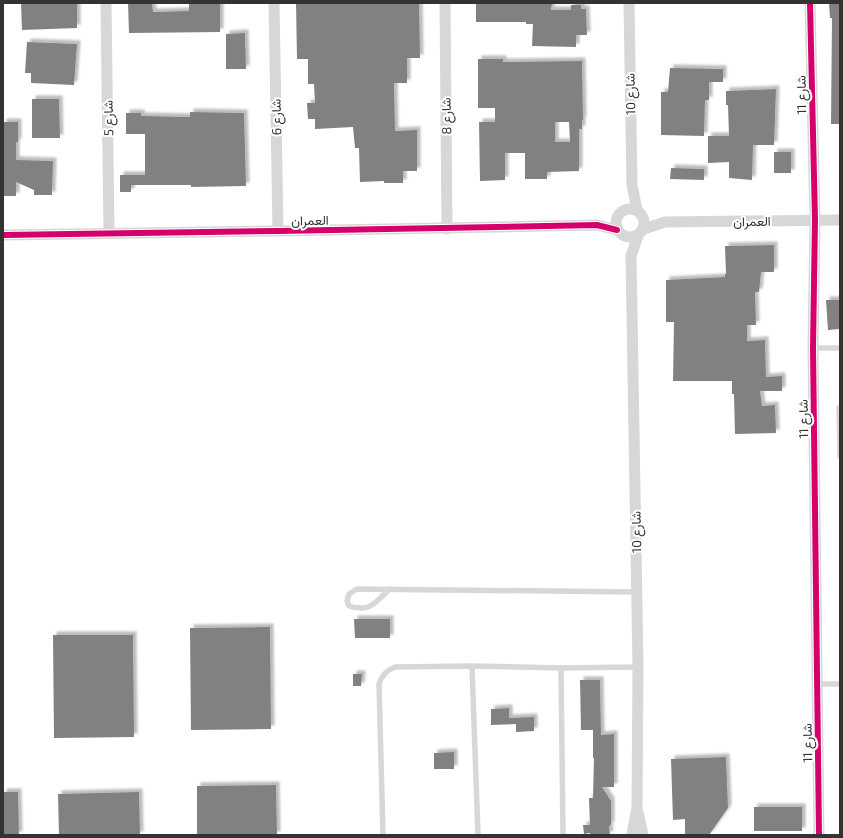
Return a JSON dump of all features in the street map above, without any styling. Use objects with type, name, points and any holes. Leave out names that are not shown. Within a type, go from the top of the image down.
[{"type":"street","name":"شارع 5","points":[[106,3],[109,233]]},
{"type":"street","name":"شارع 6","points":[[274,3],[278,232]]},
{"type":"street","name":"شارع 8","points":[[445,3],[447,229]]},
{"type":"street","name":"شارع 10","points":[[629,3],[632,185],[640,213]]},
{"type":"street","name":"شارع 11","points":[[810,3],[815,220],[813,348],[819,835]]},
{"type":"street","name":"شارع 10","points":[[620,213],[632,185]]},
{"type":"street","points":[[630,209],[640,213],[645,225],[641,233],[633,238],[620,233],[616,221],[620,213],[630,209]]},
{"type":"street","name":"العمران","points":[[596,225],[620,213]]},
{"type":"street","name":"العمران","points":[[640,213],[664,222],[840,220]]},
{"type":"street","name":"العمران","points":[[641,233],[664,222]]},
{"type":"street","name":"العمران","points":[[3,235],[278,232],[596,225],[620,233]]},
{"type":"street","name":"شارع 10","points":[[620,233],[632,256]]},
{"type":"street","name":"شارع 10","points":[[632,835],[637,807],[638,667],[632,256],[641,233]]},
{"type":"street","name":"شارع 10","points":[[637,807],[643,835]]},
{"type":"lane","points":[[813,348],[840,348]]},
{"type":"lane","points":[[839,408],[840,456]]},
{"type":"lane","points":[[390,589],[368,608],[358,609],[349,606],[347,601],[349,594],[356,589],[390,589],[636,592]]},
{"type":"lane","points":[[383,835],[379,684],[381,678],[390,669],[395,667],[472,666],[561,668],[638,667]]},
{"type":"lane","points":[[472,666],[478,835]]},
{"type":"lane","points":[[561,668],[563,835]]},
{"type":"lane","points":[[817,684],[840,684]]},
{"type":"building","points":[[21,3],[77,3],[77,28],[22,30]]},
{"type":"building","points":[[128,3],[152,3],[153,12],[189,11],[189,3],[220,3],[220,32],[129,33]]},
{"type":"building","points":[[296,3],[419,3],[420,58],[407,58],[407,83],[394,83],[395,131],[417,130],[417,171],[403,171],[403,183],[384,183],[384,181],[360,182],[359,148],[355,148],[353,127],[315,129],[315,119],[308,119],[307,103],[315,103],[314,84],[308,84],[308,59],[297,59]]},
{"type":"building","points":[[476,3],[552,3],[551,10],[571,10],[571,5],[581,5],[581,9],[586,9],[587,35],[576,35],[576,47],[532,46],[533,24],[526,24],[526,22],[476,22]]},
{"type":"building","points":[[829,3],[840,3],[840,124],[831,124],[832,18],[830,18]]},
{"type":"building","points":[[245,33],[246,69],[226,69],[226,34]]},
{"type":"building","points":[[27,42],[77,44],[74,85],[31,83],[31,73],[25,73]]},
{"type":"building","points":[[478,59],[503,59],[503,62],[582,61],[583,120],[582,129],[579,129],[579,171],[547,172],[547,179],[525,179],[525,153],[505,153],[505,180],[480,181],[479,122],[495,122],[495,108],[478,108]],"holes":[[[555,122],[569,122],[570,142],[555,142]]]},
{"type":"building","points":[[670,68],[723,69],[723,82],[709,82],[709,100],[705,100],[704,136],[661,135],[661,92],[668,92]]},
{"type":"building","points":[[776,89],[774,145],[753,145],[752,180],[729,178],[729,162],[708,163],[708,136],[729,136],[726,91]]},
{"type":"building","points":[[32,99],[59,99],[60,138],[32,138]]},
{"type":"building","points":[[190,112],[244,113],[246,186],[191,187],[191,185],[131,185],[131,192],[120,192],[120,175],[145,175],[145,134],[126,134],[126,113],[141,113],[141,116],[190,117]]},
{"type":"building","points":[[3,122],[18,122],[16,160],[53,161],[52,195],[34,195],[34,190],[16,182],[16,196],[3,196]]},
{"type":"building","points":[[774,152],[791,152],[791,173],[774,173]]},
{"type":"building","points":[[671,168],[704,169],[704,180],[670,179]]},
{"type":"building","points":[[774,245],[774,272],[761,272],[759,292],[755,292],[756,325],[747,325],[747,341],[765,340],[766,377],[782,376],[782,391],[760,391],[762,406],[775,405],[776,433],[735,434],[734,394],[732,394],[732,381],[673,381],[674,322],[666,322],[666,280],[725,277],[725,246]]},
{"type":"building","points":[[826,300],[840,300],[839,329],[828,330]]},
{"type":"building","points":[[354,619],[390,619],[390,638],[355,638]]},
{"type":"building","points":[[270,627],[271,729],[191,730],[190,628]]},
{"type":"building","points":[[53,635],[133,635],[134,737],[54,738]]},
{"type":"building","points":[[353,674],[362,674],[361,686],[353,686]]},
{"type":"building","points":[[580,680],[600,680],[601,735],[614,734],[614,787],[602,787],[611,801],[611,824],[609,827],[610,835],[590,835],[590,833],[584,834],[583,825],[590,825],[589,798],[593,798],[594,758],[593,730],[581,730]]},
{"type":"building","points":[[509,708],[509,718],[534,717],[534,731],[516,732],[516,724],[491,725],[491,709]]},
{"type":"building","points":[[454,752],[454,769],[434,769],[434,753]]},
{"type":"building","points":[[726,757],[728,808],[709,835],[685,835],[685,819],[673,820],[671,759]]},
{"type":"building","points":[[276,785],[277,835],[197,835],[197,786]]},
{"type":"building","points":[[3,792],[18,792],[19,835],[3,835]]},
{"type":"building","points":[[139,792],[140,835],[59,835],[58,794]]},
{"type":"building","points":[[754,807],[802,807],[802,831],[754,831]]},
{"type":"cycle path","points":[[810,3],[815,220],[813,348],[819,835]]},
{"type":"cycle path","points":[[3,235],[597,225],[617,230]]}]
